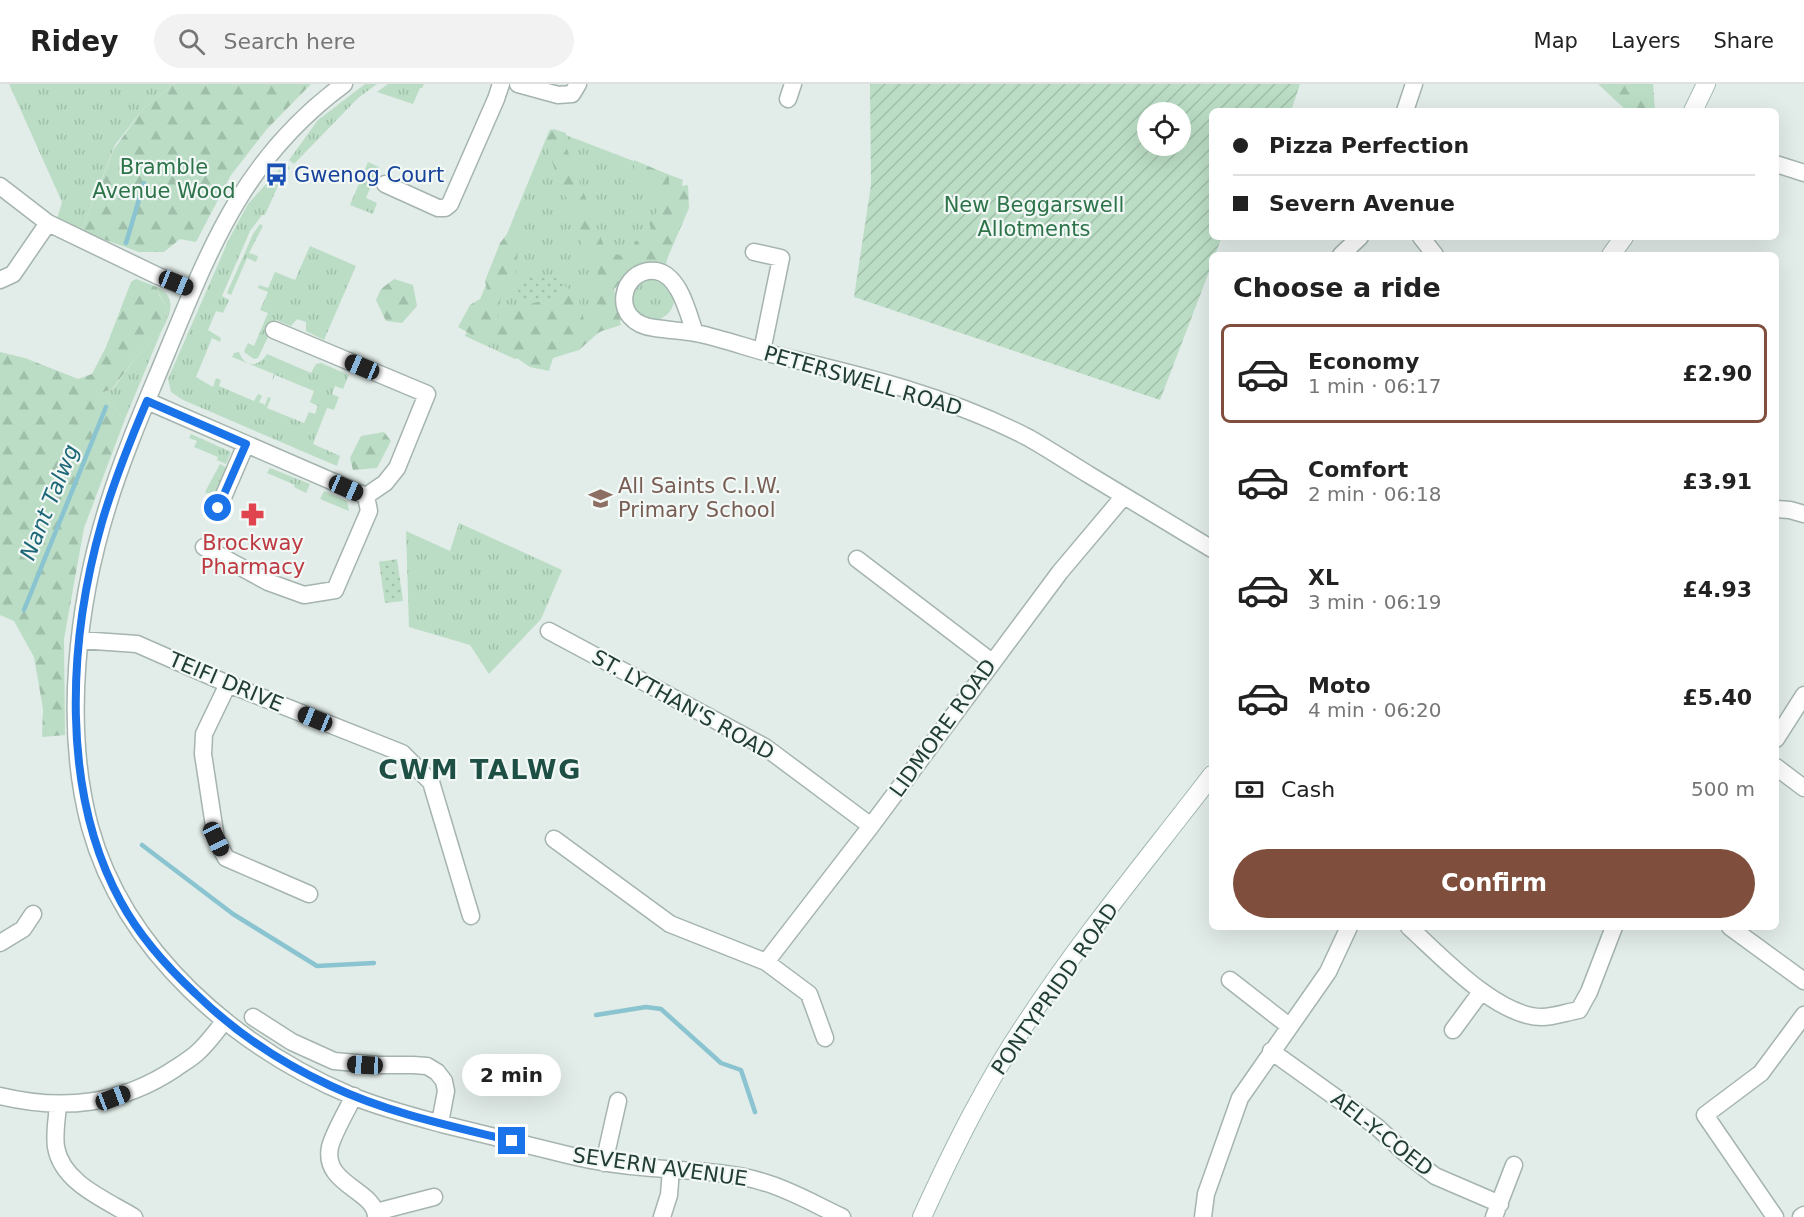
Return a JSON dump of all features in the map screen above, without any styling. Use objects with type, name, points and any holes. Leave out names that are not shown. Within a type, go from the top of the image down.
[{"type":"main road","points":[[1695,108],[1706,84]]},
{"type":"main road","name":"PONTYPRIDD ROAD","points":[[922,1217],[977,1103],[1027,1021],[1051,986],[1209,779]]},
{"type":"street","name":"SEVERN AVENUE","points":[[344,84],[302,119],[252,176],[219,232],[121,464],[102,523],[89,577],[80,640],[77,682],[78,752],[86,810],[98,849],[117,894],[142,935],[180,979],[225,1021],[284,1061],[354,1096],[395,1111],[604,1163],[737,1176],[766,1182],[842,1217]]},
{"type":"street","points":[[385,184],[438,207],[445,208],[450,204],[501,84]]},
{"type":"street","points":[[518,84],[558,95],[572,94],[578,84]]},
{"type":"street","points":[[1406,108],[1414,84]]},
{"type":"street","points":[[1779,165],[1804,173]]},
{"type":"street","points":[[0,186],[48,223],[158,276],[193,290]]},
{"type":"street","points":[[0,280],[13,274],[48,223]]},
{"type":"street","points":[[1344,252],[1357,240]]},
{"type":"street","points":[[1423,240],[1433,252]]},
{"type":"street","points":[[753,252],[781,258],[762,351]]},
{"type":"street","name":"PETERSWELL ROAD","points":[[695,333],[678,288],[666,274],[657,272],[638,275],[631,281],[624,298],[625,307],[635,323],[644,327],[695,333],[859,375],[953,403],[1030,439],[1209,547]]},
{"type":"street","points":[[274,330],[427,394],[397,468],[386,483],[366,496]]},
{"type":"street","points":[[147,401],[366,496]]},
{"type":"street","points":[[218,508],[246,444]]},
{"type":"street","points":[[204,547],[268,582],[304,595],[335,590],[369,511],[366,496]]},
{"type":"street","name":"LIDMORE ROAD","points":[[766,962],[871,826],[1060,572],[1124,496]]},
{"type":"street","points":[[1779,509],[1804,514]]},
{"type":"street","points":[[857,559],[992,662]]},
{"type":"street","name":"ST. LYTHAN'S ROAD","points":[[549,631],[765,747],[871,826]]},
{"type":"street","name":"TEIFI DRIVE","points":[[80,640],[137,644],[228,684],[402,753],[431,782],[471,916]]},
{"type":"street","points":[[228,684],[204,735],[203,754],[216,839],[226,858],[309,894]]},
{"type":"street","points":[[1779,734],[1804,695]]},
{"type":"street","points":[[1779,769],[1804,788]]},
{"type":"street","points":[[554,839],[670,924],[766,962],[809,994],[825,1038]]},
{"type":"street","points":[[0,943],[23,929],[33,914]]},
{"type":"street","points":[[1203,1217],[1206,1194],[1240,1098],[1328,972],[1348,930]]},
{"type":"street","points":[[1412,930],[1481,992],[1521,1014],[1543,1017],[1579,1010],[1589,992],[1613,930]]},
{"type":"street","points":[[1734,930],[1804,981]]},
{"type":"street","points":[[1230,980],[1289,1026]]},
{"type":"street","points":[[1453,1030],[1481,992]]},
{"type":"street","points":[[1776,1217],[1706,1115],[1761,1072],[1804,1015]]},
{"type":"street","points":[[253,1017],[292,1042],[334,1061],[369,1065],[427,1066],[437,1072],[444,1081],[446,1091],[441,1123]]},
{"type":"street","points":[[0,1096],[25,1102],[58,1105],[100,1101],[157,1080],[197,1053],[225,1021]]},
{"type":"street","name":"AEL-Y-COED","points":[[1271,1051],[1377,1127],[1435,1176],[1497,1210],[1514,1165]]},
{"type":"street","points":[[354,1096],[330,1148],[331,1165],[341,1180],[372,1205],[376,1214],[434,1197]]},
{"type":"street","points":[[604,1163],[618,1101]]},
{"type":"street","points":[[58,1105],[56,1147],[64,1169],[87,1189],[134,1217]]},
{"type":"street","points":[[662,1217],[669,1195],[671,1169]]},
{"type":"green space","points":[[9,84],[174,84],[143,109],[115,145],[81,231],[57,219],[62,202]]},
{"type":"green space","name":"Bramble Avenue Wood","points":[[174,84],[311,84],[267,129],[231,175],[196,242],[180,239],[164,252],[139,252],[81,231],[114,149],[143,109]]},
{"type":"green space","points":[[365,84],[377,84],[358,98],[294,164],[289,160],[318,120]]},
{"type":"green space","points":[[388,84],[424,84],[413,104],[377,92]]},
{"type":"green space","name":"New Beggarswell Allotments","points":[[870,84],[1300,84],[1292,108],[1209,108],[1209,240],[1221,240],[1216,252],[1209,252],[1209,272],[1160,400],[854,297],[871,185]]},
{"type":"green space","points":[[1598,84],[1653,84],[1655,108],[1624,108]]},
{"type":"green space","points":[[550,129],[683,180],[666,265],[643,264],[616,277],[611,300],[621,325],[515,359],[465,336]]},
{"type":"green space","points":[[553,129],[566,133],[567,149],[606,251],[629,258],[635,241],[653,240],[649,221],[669,199],[634,176],[634,160],[669,175],[669,188],[688,185],[689,208],[664,266],[634,269],[614,289],[621,321],[598,333],[579,350],[553,358],[549,371],[530,367],[511,354],[509,342],[490,331],[478,338],[458,327],[470,305],[488,294],[485,281],[500,243],[512,228],[520,233],[515,277],[503,292],[497,324],[533,303],[556,297],[568,288],[578,296],[584,320],[592,323],[590,288],[598,273],[593,254],[582,249],[575,215],[560,185],[545,141]]},
{"type":"green space","points":[[368,162],[379,167],[366,198],[377,203],[373,214],[350,205]]},
{"type":"green space","points":[[285,163],[290,168],[281,179],[265,215],[262,215],[250,231],[222,296],[229,300],[223,313],[216,311],[208,330],[221,338],[220,342],[212,338],[196,377],[213,387],[216,378],[221,380],[219,386],[254,401],[258,394],[262,396],[259,402],[265,405],[268,397],[271,398],[267,408],[304,423],[309,412],[315,414],[318,406],[310,402],[314,391],[275,375],[271,383],[274,374],[232,357],[234,353],[239,352],[245,361],[252,364],[260,362],[267,354],[311,373],[316,364],[321,363],[349,375],[343,389],[335,386],[332,394],[339,397],[334,410],[327,408],[313,444],[340,456],[337,466],[183,400],[171,392],[168,379],[229,239],[248,204]]},
{"type":"green space","points":[[260,224],[263,226],[249,253],[258,256],[256,262],[247,258],[231,295],[227,293],[253,234]]},
{"type":"green space","points":[[310,246],[356,266],[324,340],[306,331],[306,322],[297,319],[291,326],[276,320],[258,358],[254,359],[244,352],[248,343],[254,346],[268,313],[260,310],[268,292],[258,288],[259,285],[268,288],[275,272],[295,280]]},
{"type":"green space","points":[[525,275],[559,279],[565,282],[566,290],[544,301],[530,302],[519,294],[517,285]]},
{"type":"green space","points":[[653,278],[668,284],[674,299],[668,314],[653,320],[638,314],[632,299],[638,284]]},
{"type":"green space","points":[[136,279],[157,287],[167,307],[165,315],[167,320],[161,332],[135,359],[112,389],[101,393],[125,419],[84,528],[64,639],[65,735],[42,737],[43,709],[34,657],[14,621],[0,615],[0,352],[25,358],[78,379],[92,374],[106,347],[131,282]]},
{"type":"green space","points":[[394,279],[413,285],[417,306],[402,323],[386,321],[376,300],[381,289]]},
{"type":"green space","points":[[157,287],[166,293],[170,300],[167,320],[165,315],[167,307]]},
{"type":"green space","points":[[161,332],[125,419],[101,393],[113,389],[135,359]]},
{"type":"green space","points":[[384,432],[391,441],[377,468],[353,470],[350,458],[361,436]]},
{"type":"green space","points":[[191,434],[231,452],[226,464],[217,460],[218,457],[194,447],[197,441],[189,438]]},
{"type":"green space","points":[[220,464],[227,468],[215,497],[205,492]]},
{"type":"green space","points":[[270,468],[310,484],[306,493],[294,487],[295,485],[267,473]]},
{"type":"green space","points":[[324,491],[347,501],[349,511],[320,499]]},
{"type":"green space","points":[[459,523],[562,570],[541,619],[489,674],[470,645],[409,627],[406,531],[450,551]]},
{"type":"green space","points":[[397,559],[403,601],[385,603],[379,562]]},
{"type":"waterway","name":"Nant Talwg","points":[[126,243],[144,183]]},
{"type":"waterway","name":"Nant Talwg","points":[[24,610],[106,407]]},
{"type":"waterway","name":"Nant Talwg","points":[[142,845],[233,914],[317,966],[374,963]]},
{"type":"waterway","name":"Nant Talwg","points":[[596,1015],[646,1007],[661,1009],[721,1063],[741,1070],[755,1112]]},
{"type":"place","name":"Gwenog Court","points":[[276,175]]},
{"type":"place","name":"All Saints C.I.W. Primary School","points":[[600,498]]},
{"type":"place","name":"Brockway Pharmacy","points":[[253,515]]},
{"type":"district","name":"CWM TALWG","points":[[480,770]]},
{"type":"route","points":[[218,508],[246,444],[147,401],[121,464],[95,550],[83,615],[77,682],[81,782],[95,842],[113,886],[142,935],[165,963],[225,1021],[268,1052],[315,1078],[371,1103],[430,1121],[512,1141]]}]
